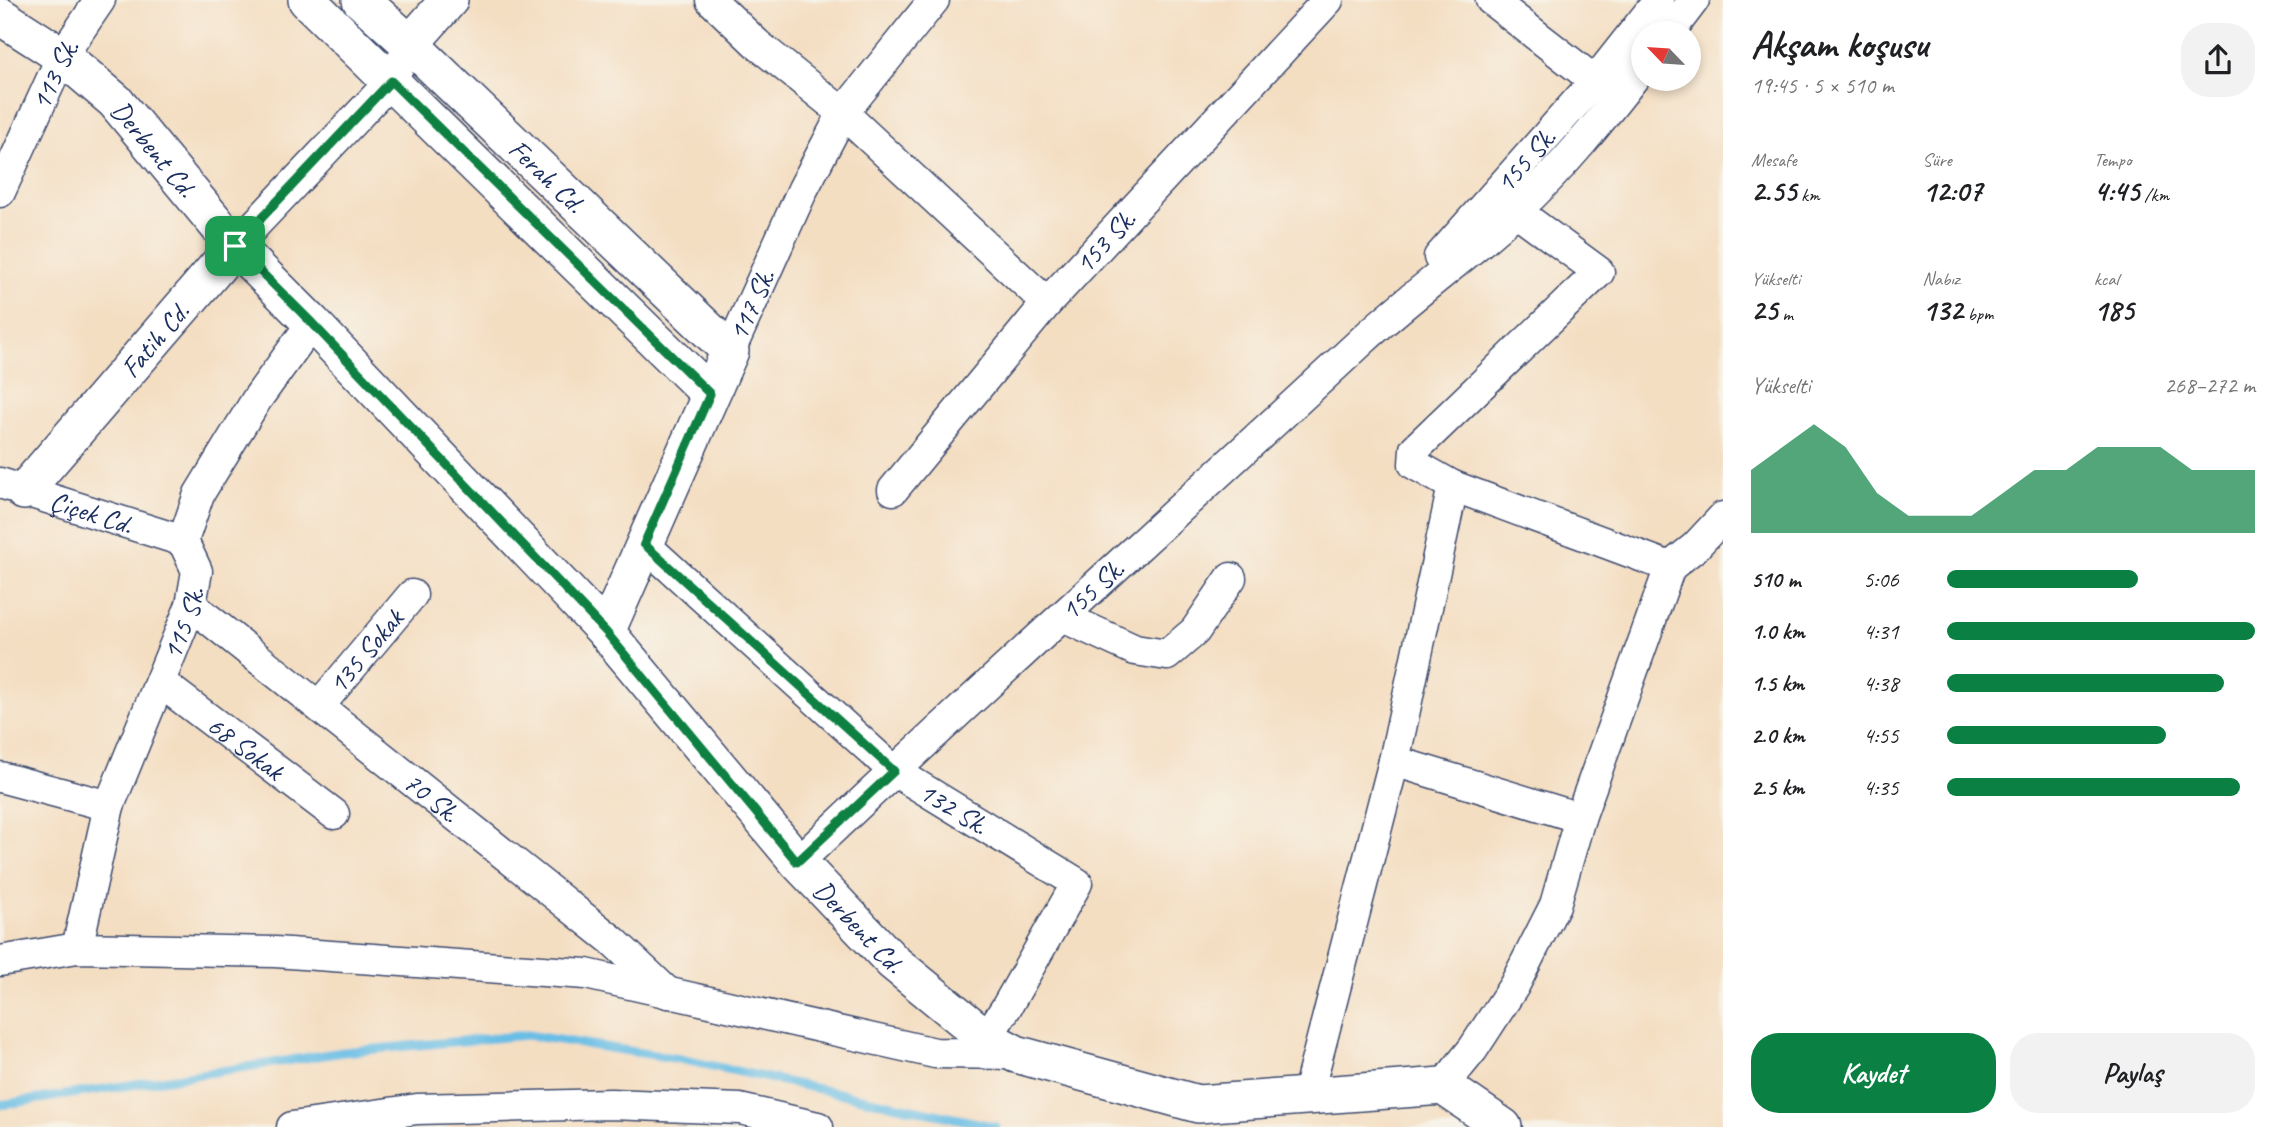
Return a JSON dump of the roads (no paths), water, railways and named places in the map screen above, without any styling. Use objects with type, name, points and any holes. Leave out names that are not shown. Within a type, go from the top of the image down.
[{"type":"street","name":"113 Sk.","points":[[0,192],[62,56],[100,0]]},
{"type":"street","name":"Ferah Cd.","points":[[307,0],[710,394]]},
{"type":"street","name":"Ferah Cd.","points":[[360,0],[410,44],[730,351]]},
{"type":"street","name":"Fatih Cd.","points":[[12,487],[391,81],[410,44],[449,0]]},
{"type":"street","points":[[711,0],[757,44],[843,113],[1047,303]]},
{"type":"street","name":"117 Sk.","points":[[606,632],[803,188],[843,113],[934,0]]},
{"type":"street","name":"153 Sk.","points":[[893,490],[1047,303],[1328,0]]},
{"type":"street","points":[[1491,0],[1595,81]]},
{"type":"street","name":"155 Sk.","points":[[1387,318],[1497,189],[1595,81],[1658,0]]},
{"type":"street","points":[[1678,21],[1694,0]]},
{"type":"street","name":"Derbent Cd.","points":[[0,16],[62,56],[115,101],[235,246],[312,323],[606,632],[797,862],[892,962],[1001,1046]]},
{"type":"street","name":"155 Sk.","points":[[797,862],[1387,318],[1516,211],[1586,139],[1631,81]]},
{"type":"street","points":[[1516,211],[1599,272],[1415,449],[1414,464],[1453,486],[1670,567]]},
{"type":"street","points":[[183,541],[199,494],[257,399],[312,323]]},
{"type":"street","points":[[1307,1097],[1394,761],[1453,486]]},
{"type":"street","name":"Çiçek Cd.","points":[[12,487],[183,541]]},
{"type":"street","points":[[1443,1086],[1473,1049],[1514,986],[1555,905],[1580,818],[1670,567],[1695,547],[1723,517]]},
{"type":"street","name":"115 Sk.","points":[[77,948],[109,806],[191,605],[197,572],[183,541]]},
{"type":"street","name":"132 Sk.","points":[[644,544],[894,771],[1077,883],[1006,1008],[1001,1046]]},
{"type":"street","points":[[1063,617],[1135,650],[1167,655],[1195,631],[1231,578]]},
{"type":"street","name":"135 Sokak","points":[[319,706],[412,595]]},
{"type":"street","name":"70 Sk.","points":[[191,605],[613,941],[668,993]]},
{"type":"street","name":"68 Sokak","points":[[160,682],[334,814]]},
{"type":"street","points":[[1394,761],[1580,818]]},
{"type":"street","points":[[0,777],[109,806]]},
{"type":"street","points":[[0,961],[77,948],[275,952],[586,974],[935,1054],[1001,1046],[1198,1104],[1443,1086],[1503,1127]]},
{"type":"street","points":[[292,1127],[354,1123],[417,1109],[611,1104],[740,1109],[818,1127]]},
{"type":"street","points":[[652,1127],[683,1106]]},
{"type":"waterway","points":[[0,1105],[343,1052],[527,1035],[680,1059],[996,1127]]}]
